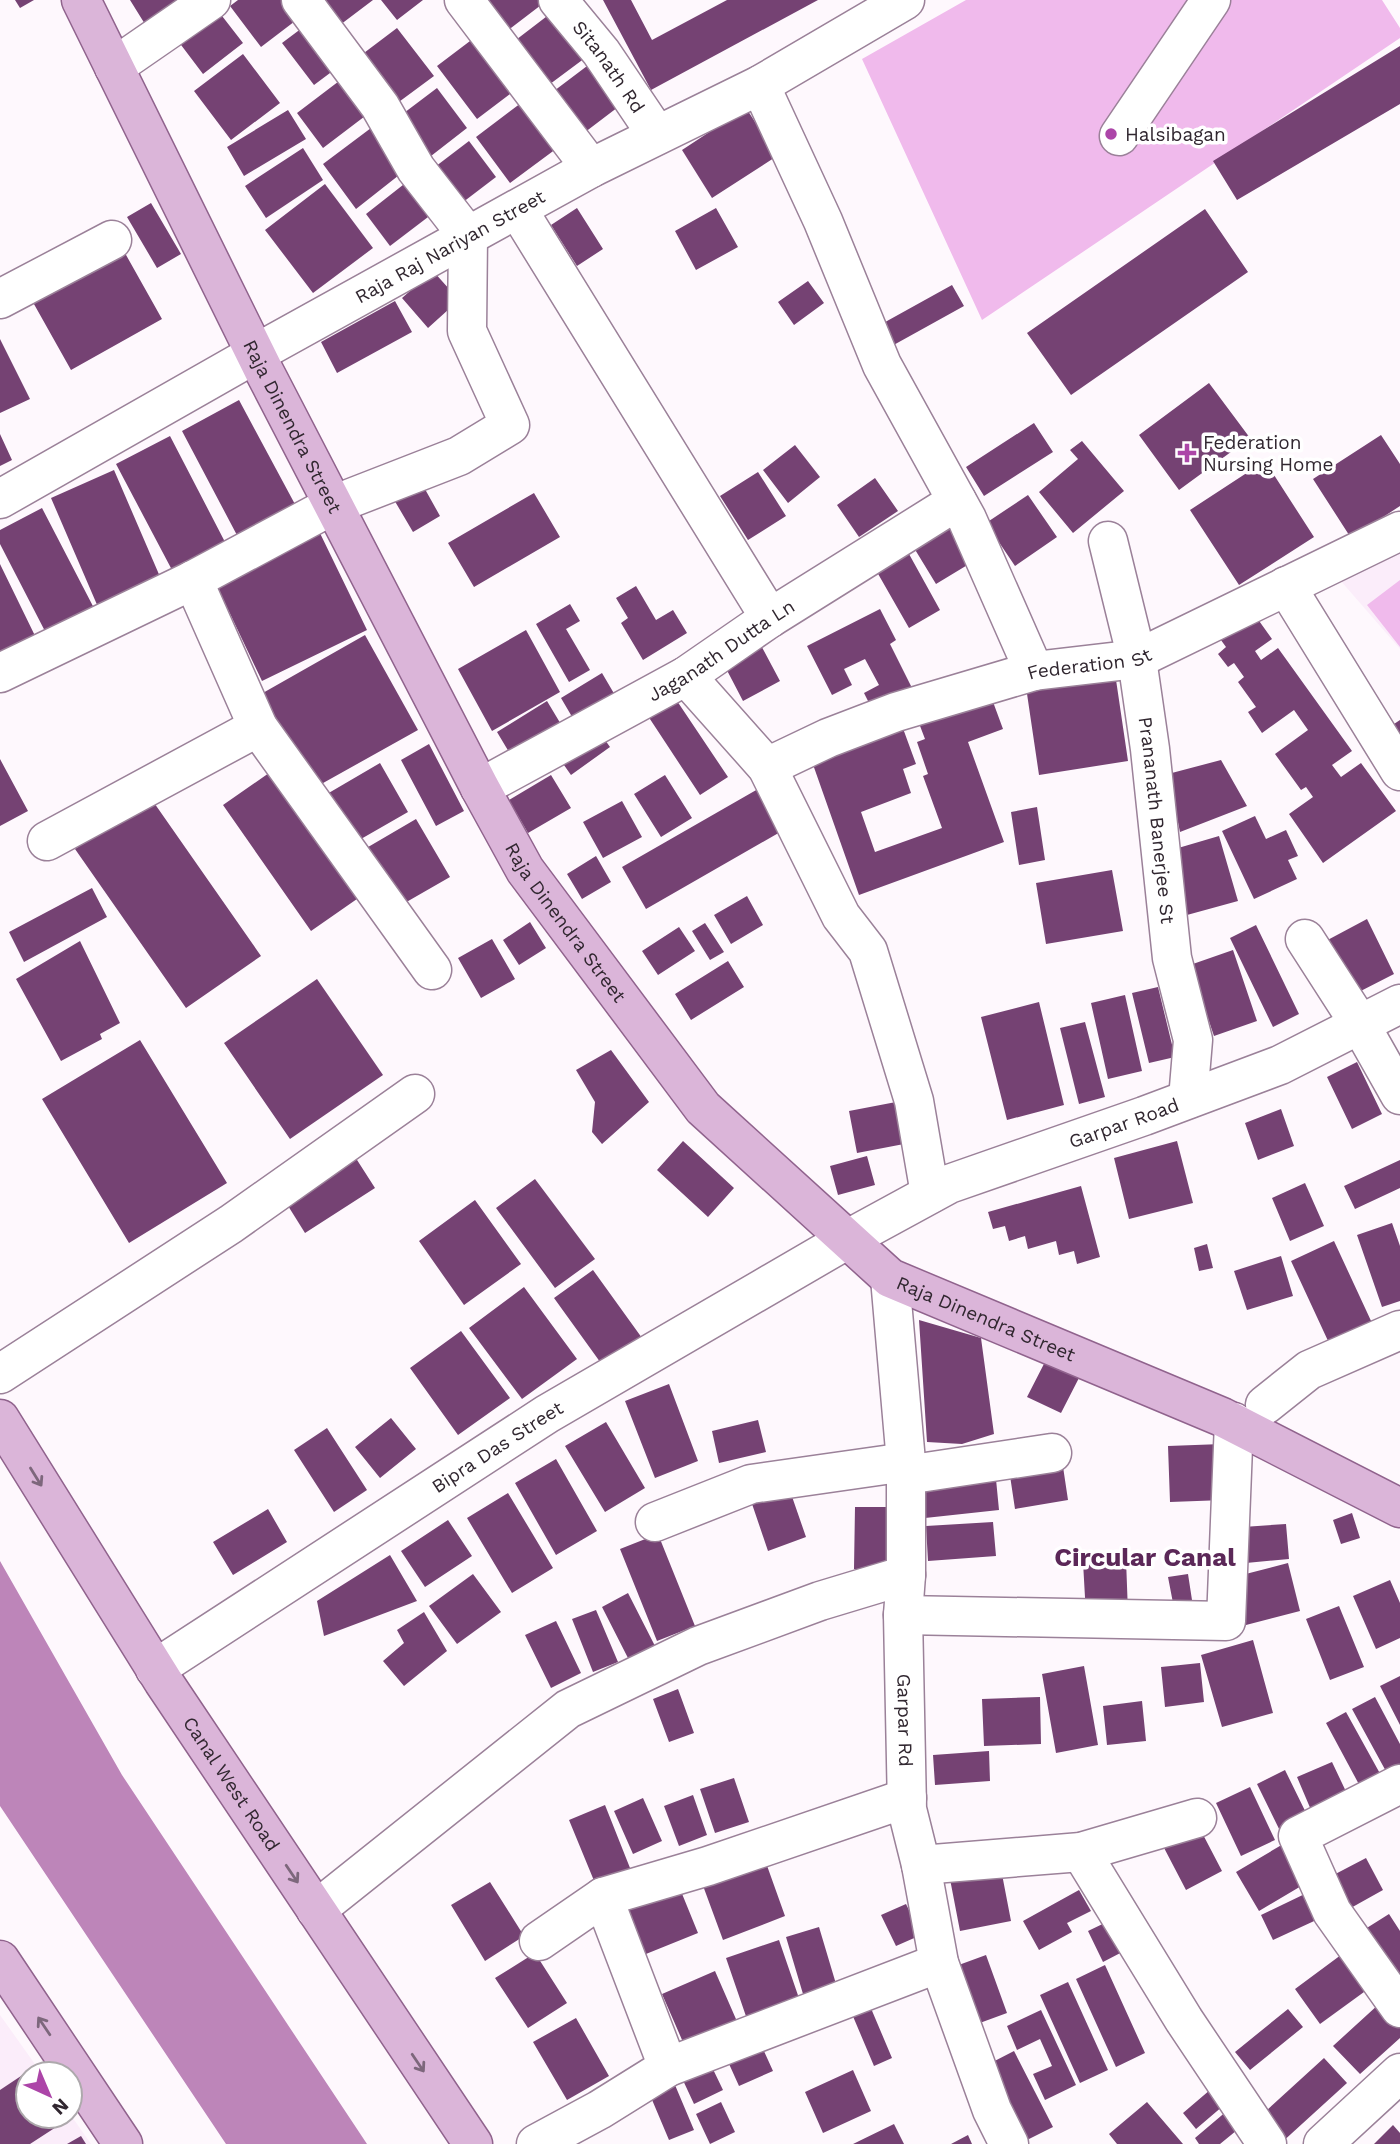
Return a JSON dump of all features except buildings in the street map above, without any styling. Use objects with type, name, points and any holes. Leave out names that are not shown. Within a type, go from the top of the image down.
[{"type":"main road","name":"Raja Dinendra Street","points":[[81,0],[255,354],[525,870],[703,1108],[890,1278],[1249,1413],[1400,1508]]},
{"type":"main road","name":"Canal West Road","points":[[0,1419],[155,1669],[473,2144]]},
{"type":"main road","points":[[0,1960],[122,2144]]},
{"type":"street","points":[[114,67],[211,0]]},
{"type":"street","points":[[0,673],[193,580],[333,505],[460,456],[510,425],[467,331],[468,236],[416,169],[380,106],[301,0]]},
{"type":"street","points":[[464,0],[591,168]]},
{"type":"street","name":"Sitanath Rd","points":[[558,0],[601,52],[657,135]]},
{"type":"street","name":"Raja Raj Nariyan Street","points":[[0,499],[591,168],[760,85],[905,0]]},
{"type":"street","points":[[1119,136],[1211,0]]},
{"type":"street","points":[[760,85],[823,221],[882,365],[967,519],[1034,671]]},
{"type":"street","points":[[518,210],[770,618]]},
{"type":"street","points":[[0,299],[112,240]]},
{"type":"street","name":"Jaganath Dutta Ln","points":[[480,788],[686,676],[770,618],[957,501]]},
{"type":"street","name":"Federation St","points":[[767,767],[828,738],[896,712],[1034,671],[1137,659],[1400,531]]},
{"type":"street","name":"Prananath Banerjee St","points":[[1108,541],[1137,659],[1150,749],[1171,958],[1193,1040],[1188,1099]]},
{"type":"street","points":[[193,580],[258,727],[432,970]]},
{"type":"street","points":[[1286,586],[1400,771]]},
{"type":"street","points":[[686,676],[767,767],[841,916],[868,951],[914,1101],[930,1194]]},
{"type":"street","points":[[47,841],[258,727]]},
{"type":"street","points":[[1305,939],[1400,1095]]},
{"type":"street","name":"Garpar Road","points":[[848,1240],[949,1184],[1280,1065],[1400,1004]]},
{"type":"street","points":[[0,1374],[231,1224],[415,1094]]},
{"type":"street","name":"Bipra Das Street","points":[[155,1669],[548,1414],[848,1240]]},
{"type":"street","name":"Garpar Rd","points":[[890,1278],[906,1468],[906,1576],[902,1615],[907,1809],[922,1865],[939,1964],[992,2110],[1009,2144]]},
{"type":"street","points":[[902,1615],[1226,1621],[1249,1413],[1309,1370],[1400,1331]]},
{"type":"street","points":[[655,1522],[751,1484],[1052,1453]]},
{"type":"street","points":[[316,1910],[568,1709],[698,1646],[820,1601],[906,1576]]},
{"type":"street","points":[[1400,1784],[1298,1836],[1332,1912],[1400,2008]]},
{"type":"street","points":[[539,1941],[603,1898],[708,1866],[907,1798]]},
{"type":"street","points":[[922,1865],[1081,1852],[1197,1818]]},
{"type":"street","points":[[1081,1852],[1184,2020],[1267,2144]]},
{"type":"street","points":[[603,1898],[668,2067]]},
{"type":"street","points":[[536,2144],[599,2110],[668,2067],[939,1964]]},
{"type":"street","points":[[1323,2144],[1400,2073]]},
{"type":"shaded area","points":[[966,0],[1382,0],[1400,28],[1400,38],[982,320],[862,59]]},
{"type":"shaded area","points":[[1400,524],[1400,649],[1327,565]]},
{"type":"shaded area","points":[[1400,580],[1400,647],[1367,605]]},
{"type":"shaded area","points":[[0,1561],[122,1775],[367,2144],[226,2144],[0,1806]]},
{"type":"shaded area","points":[[0,2015],[32,2060],[14,2060],[14,2130],[81,2130],[91,2144],[0,2144]]},
{"type":"place","name":"Halsibagan","points":[[1111,134]]},
{"type":"place","name":"Federation Nursing Home","points":[[1187,453]]},
{"type":"district","name":"Circular Canal","points":[[1145,1557]]}]
